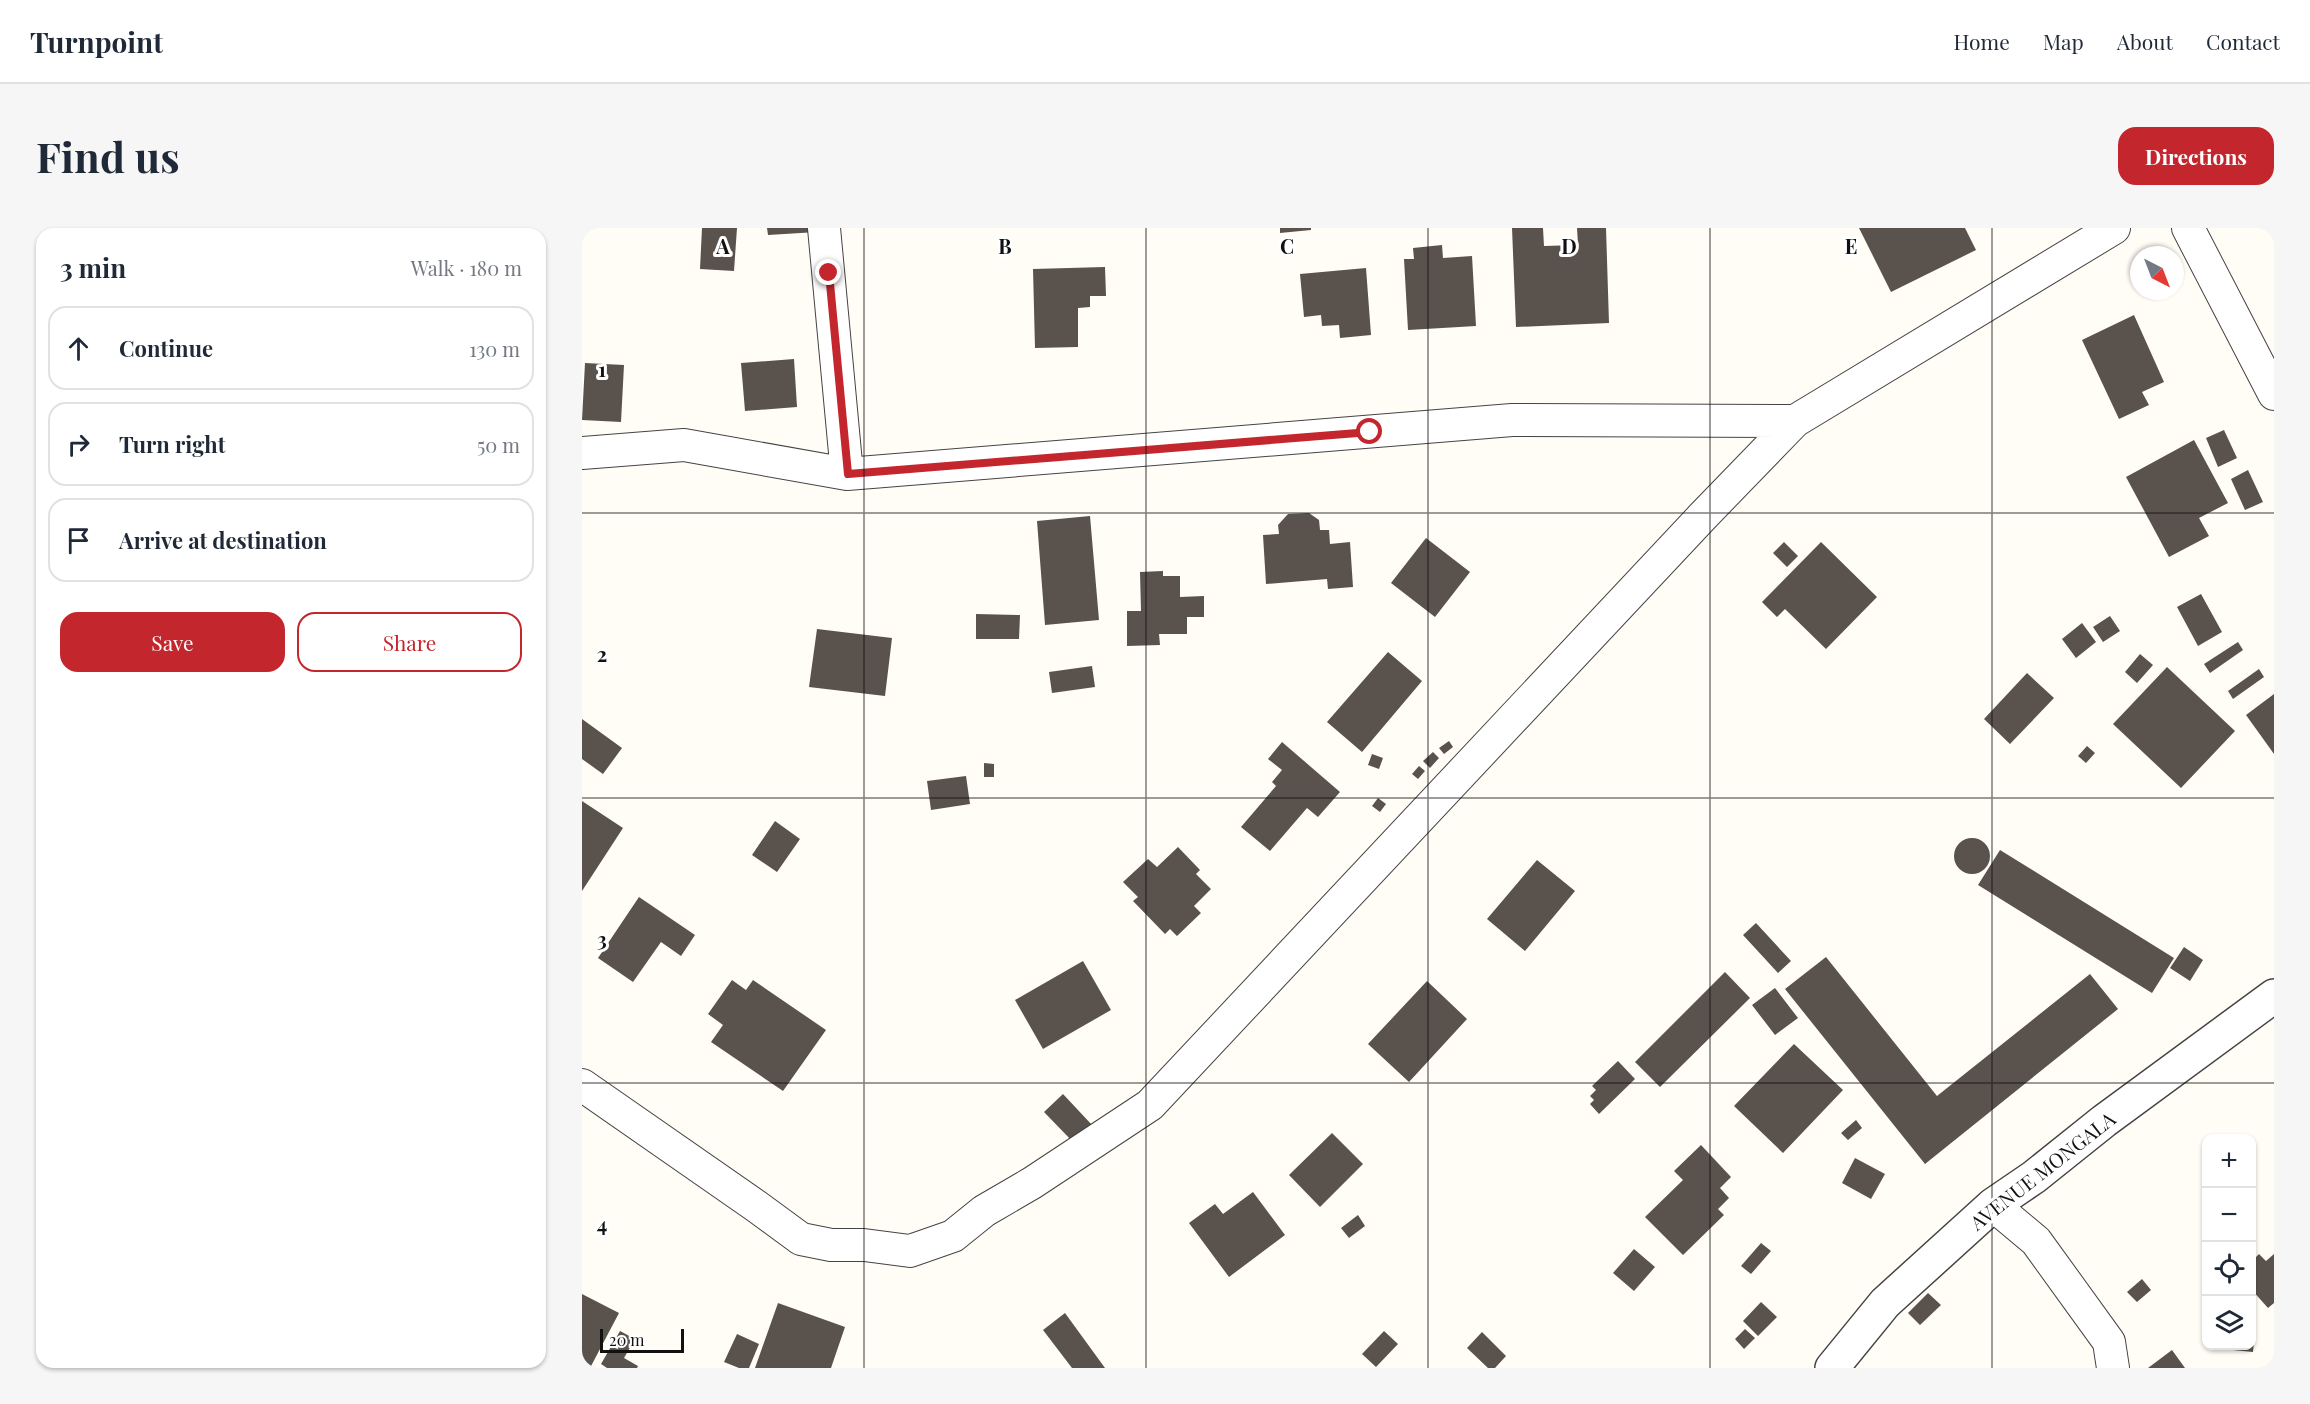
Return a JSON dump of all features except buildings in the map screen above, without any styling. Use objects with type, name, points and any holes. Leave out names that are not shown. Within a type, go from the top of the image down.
[{"type":"street","points":[[824,228],[848,474]]},
{"type":"street","points":[[582,1085],[801,1239],[831,1245],[864,1245],[910,1251],[953,1236],[984,1211],[1032,1183],[1150,1105],[1795,421],[2114,228]]},
{"type":"street","points":[[2188,228],[2274,394]]},
{"type":"street","points":[[582,453],[684,445],[848,474],[1512,420],[1795,421]]},
{"type":"street","name":"AVENUE MONGALA","points":[[1832,1368],[1885,1303],[1993,1205],[2034,1177],[2104,1121],[2274,996]]},
{"type":"street","points":[[1993,1205],[2036,1241],[2109,1342],[2113,1368]]},
{"type":"route","points":[[829,273],[848,474],[1370,432]]}]
